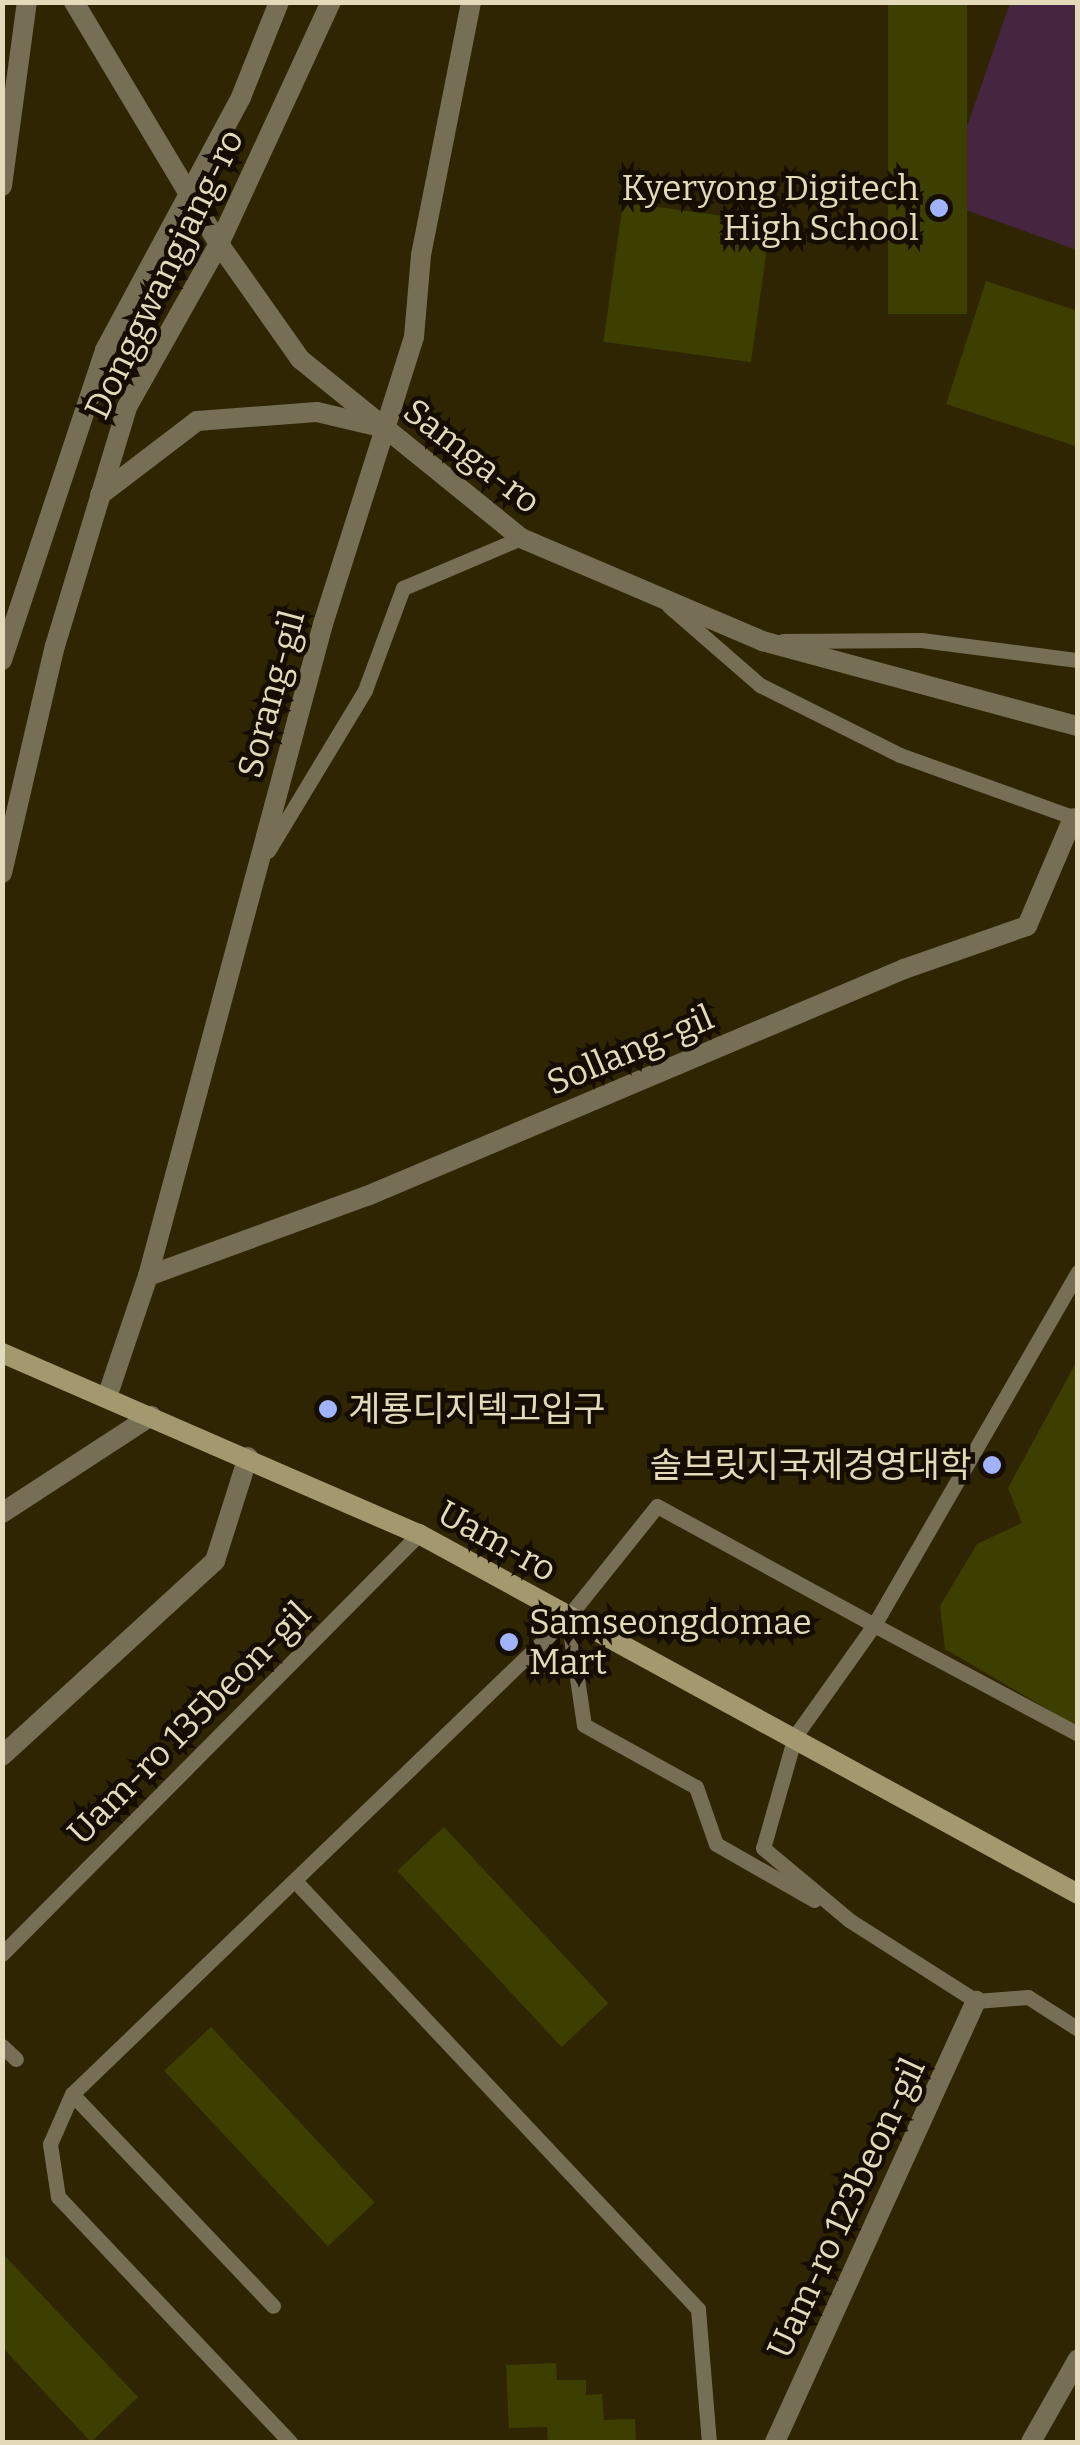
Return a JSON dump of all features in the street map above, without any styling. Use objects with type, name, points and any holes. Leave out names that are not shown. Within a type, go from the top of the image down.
[{"type":"main road","name":"Uam-ro","points":[[2,1353],[419,1534],[1078,1894]]},
{"type":"street","points":[[2,186],[27,2]]},
{"type":"street","name":"Samga-ro","points":[[74,2],[219,244],[300,360],[520,538],[666,604],[762,641],[1078,726]]},
{"type":"street","name":"Donggwangjang-ro","points":[[2,660],[104,350],[241,98],[279,2]]},
{"type":"street","name":"Donggwangjang-ro","points":[[2,872],[55,646],[127,406],[219,244],[331,2]]},
{"type":"street","name":"Sorang-gil","points":[[107,1397],[148,1276],[256,871],[381,428],[414,336],[421,255],[471,2]]},
{"type":"street","points":[[100,495],[197,420],[317,412],[381,428]]},
{"type":"street","name":"Sollang-gil","points":[[148,1276],[367,1196],[904,969],[1027,926],[1075,818]]},
{"type":"street","points":[[2,1513],[151,1416]]},
{"type":"street","points":[[2,1756],[214,1561],[248,1458]]},
{"type":"street","name":"Uam-ro 123beon-gil","points":[[774,2442],[976,2001]]},
{"type":"street","points":[[1032,2442],[1078,2360]]},
{"type":"lane","points":[[256,871],[365,690],[403,588],[520,538]]},
{"type":"lane","points":[[666,604],[760,686],[900,755],[1075,818]]},
{"type":"lane","points":[[762,641],[921,640],[1078,660]]},
{"type":"lane","points":[[849,1920],[763,1848],[794,1736],[874,1624],[1078,1272]]},
{"type":"lane","points":[[290,2442],[58,2197],[50,2144],[72,2094],[296,1883],[568,1617],[657,1506],[1078,1734]]},
{"type":"lane","name":"Uam-ro 135beon-gil","points":[[2,1954],[419,1534]]},
{"type":"lane","points":[[568,1617],[584,1725],[696,1787],[716,1844],[849,1920],[976,2001],[1028,1997],[1078,2029]]},
{"type":"lane","points":[[296,1883],[698,2309],[709,2442]]},
{"type":"lane","points":[[2,2046],[16,2059]]},
{"type":"lane","points":[[72,2094],[272,2306]]},
{"type":"shaded area","points":[[1010,3],[1077,3],[1077,250],[941,201]]},
{"type":"building","points":[[888,2],[967,2],[967,314],[888,314]]},
{"type":"building","points":[[623,202],[771,223],[751,362],[603,342]]},
{"type":"building","points":[[986,281],[1078,311],[1078,447],[946,404]]},
{"type":"building","name":"솔브릿지국제경영대학","points":[[1078,1359],[1078,1727],[945,1649],[940,1606],[977,1544],[1022,1523],[1008,1488]]},
{"type":"building","points":[[444,1827],[608,2003],[562,2047],[397,1871]]},
{"type":"building","points":[[211,2027],[375,2203],[328,2246],[164,2071]]},
{"type":"building","points":[[2,2253],[138,2397],[91,2442],[2,2347]]},
{"type":"building","points":[[556,2363],[557,2380],[586,2380],[586,2395],[602,2394],[604,2420],[635,2419],[636,2442],[548,2442],[547,2427],[509,2428],[506,2365]]},
{"type":"place","name":"Kyeryong Digitech High School","points":[[939,208]]},
{"type":"place","name":"계룡디지텍고입구","points":[[328,1409]]},
{"type":"place","name":"솔브릿지국제경영대학","points":[[992,1465]]},
{"type":"place","name":"Samseongdomae Mart","points":[[509,1642]]}]
